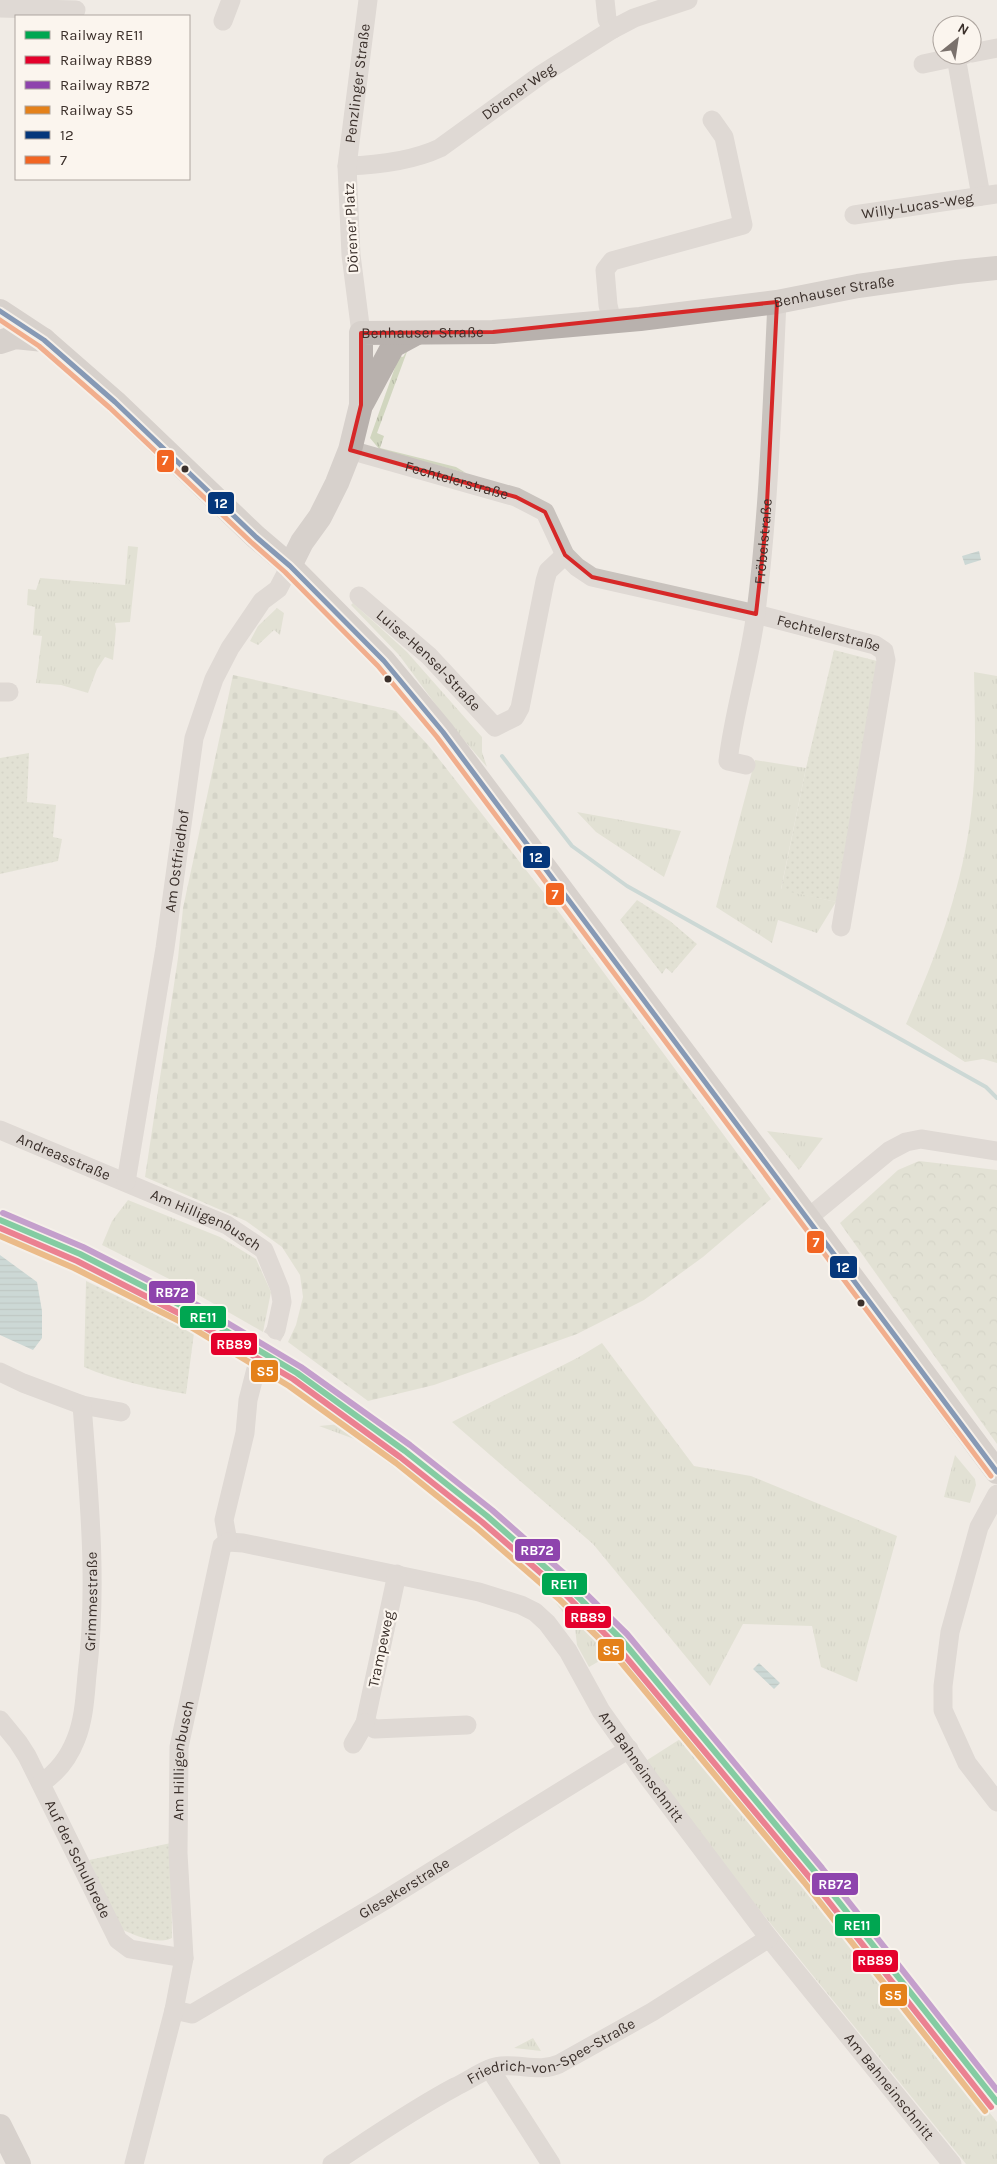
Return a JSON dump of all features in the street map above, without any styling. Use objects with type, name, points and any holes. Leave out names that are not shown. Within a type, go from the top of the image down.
[{"type":"main road","name":"Benhauser Straße","points":[[290,566],[302,542],[320,517],[337,483],[350,450],[361,405],[361,333],[493,332],[612,322],[777,302],[858,286],[997,268]]},
{"type":"main road","points":[[0,311],[44,340],[114,402],[256,537],[290,566],[384,661],[428,713],[997,1472]]},
{"type":"main road","points":[[361,405],[393,346],[417,333]]},
{"type":"main road","points":[[0,342],[15,337],[44,340]]},
{"type":"main road","points":[[0,2126],[19,2164]]},
{"type":"street","points":[[223,21],[231,0]]},
{"type":"street","name":"Penzlinger Straße","points":[[347,166],[368,0]]},
{"type":"street","points":[[605,0],[607,19],[613,29]]},
{"type":"street","name":"Dörener Weg","points":[[347,166],[373,165],[421,156],[440,148],[542,74],[613,29],[634,18],[688,0]]},
{"type":"street","points":[[0,8],[76,9]]},
{"type":"street","points":[[982,51],[997,48]]},
{"type":"street","points":[[923,64],[932,62]]},
{"type":"street","name":"Willy-Lucas-Weg","points":[[854,216],[989,195],[966,65]]},
{"type":"street","points":[[612,322],[608,306],[605,270],[612,261],[743,225],[724,137],[712,120]]},
{"type":"street","name":"Dörener Platz","points":[[347,166],[351,255],[361,333]]},
{"type":"street","name":"Fröbelstraße","points":[[746,765],[728,760],[732,727],[756,614],[766,524],[777,302]]},
{"type":"street","name":"Fechtelerstraße","points":[[350,450],[516,497],[545,512],[565,555],[577,567],[592,577],[756,614],[875,645],[884,651],[886,660],[841,927]]},
{"type":"street","name":"Luise-Hensel-Straße","points":[[359,596],[429,656],[495,727],[516,716],[520,708],[545,581],[548,571],[565,555]]},
{"type":"street","name":"Am Ostfriedhof","points":[[126,1182],[165,948],[194,738],[214,680],[230,648],[262,601],[278,588],[290,566]]},
{"type":"street","name":"Andreasstraße","points":[[0,1130],[126,1182]]},
{"type":"street","points":[[808,1218],[889,1151],[906,1142],[920,1139],[997,1151]]},
{"type":"street","name":"Am Hilligenbusch","points":[[126,1182],[228,1225],[264,1250],[280,1289],[282,1302],[276,1330]]},
{"type":"street","points":[[228,1542],[224,1520],[245,1432],[248,1400],[258,1361]]},
{"type":"street","points":[[0,1372],[23,1384],[82,1405],[121,1412]]},
{"type":"street","name":"Grimmestraße","points":[[41,1783],[54,1775],[76,1740],[83,1714],[93,1598],[92,1531],[82,1405]]},
{"type":"street","points":[[997,1494],[979,1527],[950,1632],[943,1686],[943,1710],[966,1763],[997,1802]]},
{"type":"street","name":"Am Hilligenbusch","points":[[134,2164],[174,2010],[184,1958],[178,1853],[179,1747],[222,1546],[228,1542]]},
{"type":"street","name":"Am Bahneinschnitt","points":[[228,1542],[243,1542],[506,1598],[535,1612],[560,1638],[601,1711],[769,1938],[952,2164]]},
{"type":"street","name":"Trampeweg","points":[[353,1744],[365,1723],[396,1574]]},
{"type":"street","name":"Auf der Schulbrede","points":[[0,1720],[18,1742],[41,1783],[118,1940],[130,1949],[184,1958]]},
{"type":"street","points":[[365,1723],[375,1729],[467,1725]]},
{"type":"street","name":"Glesekerstraße","points":[[174,2010],[192,2014],[382,1902],[629,1749]]},
{"type":"street","name":"Friedrich-von-Spee-Straße","points":[[332,2164],[420,2106],[490,2069],[515,2065],[552,2068],[652,2012],[769,1938]]},
{"type":"street","points":[[490,2069],[551,2164]]},
{"type":"highlighted area","points":[[777,302],[766,524],[756,614],[592,577],[565,555],[545,512],[516,497],[350,450],[361,405],[361,333],[493,332]]},
{"type":"green space","points":[[408,349],[377,433],[384,436],[380,448],[456,467],[466,473],[380,450],[370,438],[399,356],[403,357]]},
{"type":"green space","points":[[128,546],[138,547],[130,622],[115,623],[113,660],[105,657],[97,669],[88,693],[61,685],[36,683],[42,636],[33,635],[35,607],[27,605],[28,589],[36,590],[40,578],[125,585]]},
{"type":"green space","points":[[353,603],[407,652],[482,737],[482,752],[487,767],[450,724],[399,655],[351,605]]},
{"type":"green space","points":[[277,608],[284,613],[280,635],[274,630],[258,645],[250,641],[258,626]]},
{"type":"green space","points":[[834,650],[877,661],[836,902],[781,890],[806,768]]},
{"type":"green space","points":[[974,672],[997,676],[997,1063],[983,1059],[965,1062],[906,1024],[944,928],[965,854],[972,809],[974,770]]},
{"type":"green space","points":[[233,675],[396,711],[428,745],[562,916],[771,1199],[703,1257],[644,1300],[577,1334],[434,1385],[368,1401],[288,1342],[296,1325],[303,1297],[300,1275],[282,1247],[246,1221],[145,1177],[178,958],[183,908]]},
{"type":"green space","points":[[29,753],[27,802],[56,805],[53,837],[62,839],[58,861],[0,874],[0,758]]},
{"type":"green space","points":[[755,760],[806,768],[781,889],[836,902],[817,933],[778,920],[772,943],[716,907]]},
{"type":"green space","points":[[577,812],[681,831],[664,877],[596,832]]},
{"type":"green space","points":[[637,900],[670,921],[697,944],[672,973],[666,968],[662,974],[620,920]]},
{"type":"green space","points":[[767,1131],[823,1138],[799,1170]]},
{"type":"green space","points":[[919,1161],[997,1170],[997,1444],[840,1223],[898,1170]]},
{"type":"green space","points":[[128,1200],[220,1237],[256,1259],[271,1292],[263,1332],[181,1285],[102,1245],[112,1221]]},
{"type":"green space","points":[[86,1281],[194,1333],[186,1394],[147,1387],[84,1367]]},
{"type":"green space","points":[[602,1343],[694,1466],[751,1476],[897,1536],[857,1682],[821,1667],[812,1626],[743,1624],[710,1686],[593,1544],[452,1422],[579,1357]]},
{"type":"green space","points":[[351,1423],[481,1524],[573,1609],[615,1652],[589,1667],[577,1645],[575,1628],[542,1585],[498,1546],[357,1440],[319,1426]]},
{"type":"green space","points":[[955,1455],[975,1479],[976,1485],[970,1503],[944,1497]]},
{"type":"green space","points":[[688,1734],[997,2122],[997,2164],[966,2164],[641,1764]]},
{"type":"green space","points":[[171,1843],[172,1938],[160,1941],[153,1940],[121,1929],[89,1860]]},
{"type":"green space","points":[[533,2038],[541,2051],[514,2048]]},
{"type":"water","points":[[979,551],[981,560],[965,565],[962,556]]},
{"type":"water","points":[[0,1255],[37,1282],[42,1311],[42,1338],[33,1350],[0,1335]]},
{"type":"water","points":[[759,1663],[780,1683],[774,1689],[753,1669]]},
{"type":"waterway","points":[[502,756],[572,846],[627,886],[986,1087],[997,1098]]},
{"type":"tunnel","points":[[258,1361],[276,1330]]},
{"type":"rail line","name":"RB72","points":[[3,1213],[83,1247],[199,1306],[301,1367],[410,1445],[492,1510],[575,1583],[627,1634],[822,1868],[997,2090]]},
{"type":"rail line","name":"RE11","points":[[0,1220],[80,1254],[196,1313],[297,1373],[405,1451],[487,1516],[570,1589],[621,1639],[816,1873],[997,2102]]},
{"type":"rail line","name":"RB89","points":[[0,1228],[77,1261],[192,1320],[293,1379],[400,1457],[482,1522],[565,1594],[615,1644],[810,1878],[991,2107]]},
{"type":"rail line","name":"S5","points":[[0,1236],[74,1268],[189,1326],[289,1386],[396,1463],[477,1528],[560,1600],[610,1649],[804,1882],[985,2111]]},
{"type":"transit line","name":"12","points":[[0,311],[44,340],[115,402],[256,537],[290,566],[384,661],[443,732],[997,1472]]},
{"type":"transit line","name":"7","points":[[0,320],[39,346],[110,408],[285,572],[378,666],[437,737],[991,1476]]}]
